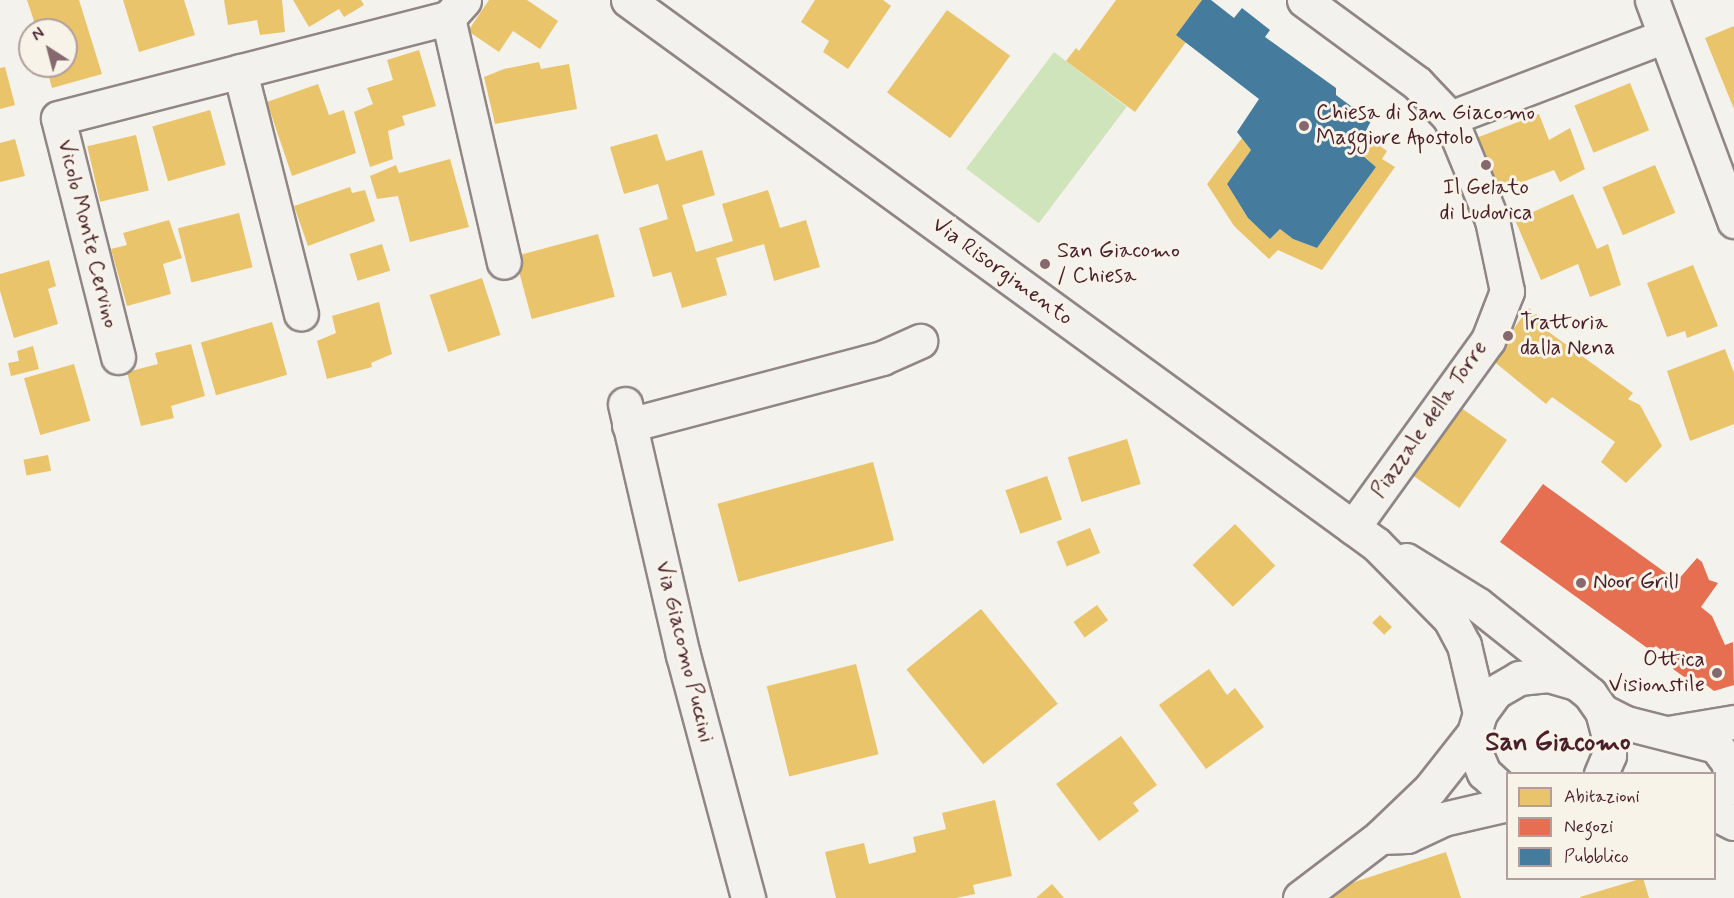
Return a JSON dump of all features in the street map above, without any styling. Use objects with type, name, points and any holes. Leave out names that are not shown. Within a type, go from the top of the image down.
[{"type":"street","name":"Via Risorgimento","points":[[628,0],[1364,535],[1477,603],[1575,682],[1602,711]]},
{"type":"street","points":[[1304,0],[1417,83],[1450,118],[1665,36]]},
{"type":"street","points":[[1652,0],[1734,221]]},
{"type":"street","name":"Vicolo Monte Cervino","points":[[118,357],[58,118],[240,71],[456,9],[504,262]]},
{"type":"street","points":[[240,71],[301,313]]},
{"type":"street","name":"Piazzale della Torre","points":[[1364,535],[1488,340],[1507,291],[1491,220],[1450,118]]},
{"type":"street","name":"Via Giacomo Puccini","points":[[747,898],[683,655],[627,414],[882,358],[920,341]]},
{"type":"street","name":"Via Risorgimento","points":[[1364,535],[1450,619],[1464,645],[1477,723],[1474,752],[1484,773],[1506,793]]},
{"type":"street","points":[[1300,898],[1380,837],[1430,789],[1477,723],[1495,692],[1519,678],[1548,675],[1575,682]]},
{"type":"street","points":[[1602,711],[1632,725],[1674,732],[1716,746],[1725,755],[1733,770],[1727,788],[1716,800]]},
{"type":"street","points":[[1602,711],[1609,755],[1602,772]]},
{"type":"street","points":[[1674,732],[1734,722]]},
{"type":"street","points":[[1380,837],[1407,836],[1443,819],[1506,804]]},
{"type":"street","points":[[1716,814],[1734,823]]},
{"type":"green space","points":[[1054,52],[1127,107],[1039,223],[966,169]]},
{"type":"building: Abitazioni","points":[[27,0],[79,0],[102,74],[52,88],[49,78],[78,78],[78,18],[33,18]]},
{"type":"building: Abitazioni","points":[[123,0],[184,0],[195,35],[139,52]]},
{"type":"building: Abitazioni","points":[[224,0],[282,0],[285,32],[260,35],[257,20],[228,25]]},
{"type":"building: Abitazioni","points":[[293,0],[361,0],[364,5],[344,17],[339,9],[309,27]]},
{"type":"building: Abitazioni","points":[[489,0],[527,0],[558,21],[540,49],[513,31],[499,52],[468,31]]},
{"type":"building: Abitazioni","points":[[815,0],[883,0],[891,6],[848,69],[823,52],[829,41],[801,22]]},
{"type":"building: Abitazioni","points":[[1116,0],[1202,0],[1176,35],[1186,42],[1135,112],[1066,61],[1076,48],[1079,51]]},
{"type":"building: Abitazioni","points":[[947,10],[1010,56],[950,138],[887,93]]},
{"type":"building: Abitazioni","points":[[1734,26],[1734,109],[1705,38]]},
{"type":"building: Abitazioni","points":[[419,50],[436,106],[402,116],[405,125],[388,131],[393,159],[370,167],[354,112],[373,104],[367,88],[393,80],[387,60]]},
{"type":"building: Abitazioni","points":[[539,62],[541,69],[569,64],[577,109],[495,124],[484,77],[504,69]]},
{"type":"building: Abitazioni","points":[[5,67],[15,105],[0,109],[0,68]]},
{"type":"building: Abitazioni","points":[[1630,83],[1649,130],[1593,153],[1574,105]]},
{"type":"building: Abitazioni","points":[[318,84],[329,115],[344,110],[356,153],[292,176],[267,102]]},
{"type":"building: Abitazioni","points":[[210,110],[226,165],[168,181],[152,127]]},
{"type":"building: Abitazioni","points":[[1539,114],[1549,140],[1570,128],[1585,169],[1560,182],[1554,170],[1497,192],[1476,138]]},
{"type":"building: Abitazioni","points":[[657,134],[666,161],[702,150],[715,195],[682,205],[696,252],[733,241],[722,204],[768,190],[780,228],[806,220],[820,267],[774,281],[764,244],[716,258],[727,295],[682,308],[671,272],[653,277],[639,228],[668,219],[658,184],[624,194],[610,147]]},
{"type":"building: Abitazioni","points":[[1364,134],[1387,151],[1382,159],[1395,167],[1322,270],[1278,250],[1269,259],[1234,226],[1207,184],[1242,138],[1251,150],[1227,184],[1248,218],[1270,239],[1280,229],[1293,239],[1317,248],[1376,167],[1356,150]]},
{"type":"building: Abitazioni","points":[[136,135],[149,191],[100,202],[87,146]]},
{"type":"building: Abitazioni","points":[[15,139],[25,176],[0,182],[0,143]]},
{"type":"building: Abitazioni","points":[[450,159],[469,227],[410,242],[398,196],[377,199],[370,176],[396,165],[399,173]]},
{"type":"building: Abitazioni","points":[[1655,165],[1675,213],[1623,235],[1603,187]]},
{"type":"building: Abitazioni","points":[[350,187],[352,193],[365,190],[375,221],[308,246],[294,206]]},
{"type":"building: Abitazioni","points":[[1573,194],[1597,249],[1608,244],[1621,285],[1590,297],[1578,264],[1541,280],[1515,220]]},
{"type":"building: Abitazioni","points":[[239,213],[253,267],[191,283],[178,228]]},
{"type":"building: Abitazioni","points":[[169,220],[182,258],[163,264],[171,294],[127,306],[111,249],[127,245],[123,233]]},
{"type":"building: Abitazioni","points":[[598,234],[615,297],[532,319],[515,256]]},
{"type":"building: Abitazioni","points":[[382,244],[390,271],[358,281],[349,254]]},
{"type":"building: Abitazioni","points":[[49,260],[56,286],[48,289],[58,324],[14,338],[0,291],[0,274]]},
{"type":"building: Abitazioni","points":[[1693,265],[1718,326],[1687,338],[1685,331],[1667,337],[1647,283]]},
{"type":"building: Abitazioni","points":[[482,278],[501,335],[448,352],[430,295]]},
{"type":"building: Abitazioni","points":[[379,302],[392,354],[371,363],[372,367],[327,379],[317,341],[336,333],[332,316]]},
{"type":"building: Abitazioni","points":[[1529,308],[1549,325],[1546,330],[1633,393],[1628,399],[1640,405],[1662,446],[1626,483],[1601,462],[1615,442],[1552,397],[1546,404],[1491,359]]},
{"type":"building: Abitazioni","points":[[272,322],[287,375],[216,395],[201,342]]},
{"type":"building: Abitazioni","points":[[191,344],[205,396],[171,406],[174,418],[141,426],[127,372],[158,364],[155,353]]},
{"type":"building: Abitazioni","points":[[33,346],[39,369],[11,376],[8,363],[19,361],[17,351]]},
{"type":"building: Abitazioni","points":[[1725,349],[1734,373],[1734,424],[1690,441],[1667,371]]},
{"type":"building: Abitazioni","points":[[74,364],[90,421],[40,435],[24,378]]},
{"type":"building: Abitazioni","points":[[1457,405],[1507,440],[1459,508],[1409,473]]},
{"type":"building: Abitazioni","points":[[1127,439],[1141,484],[1081,502],[1068,457]]},
{"type":"building: Abitazioni","points":[[48,455],[51,471],[27,475],[23,460]]},
{"type":"building: Abitazioni","points":[[873,462],[894,540],[738,582],[717,504]]},
{"type":"building: Abitazioni","points":[[1047,476],[1062,519],[1020,534],[1005,490]]},
{"type":"building: Abitazioni","points":[[1235,524],[1275,566],[1233,607],[1193,565]]},
{"type":"building: Abitazioni","points":[[1090,528],[1100,553],[1067,567],[1057,541]]},
{"type":"building: Abitazioni","points":[[1097,605],[1108,620],[1085,637],[1074,622]]},
{"type":"building: Abitazioni","points":[[981,609],[1058,704],[983,764],[906,669]]},
{"type":"building: Abitazioni","points":[[1380,615],[1392,627],[1384,635],[1372,623]]},
{"type":"building: Abitazioni","points":[[856,664],[878,754],[789,776],[767,686]]},
{"type":"building: Abitazioni","points":[[1209,669],[1227,695],[1235,688],[1264,727],[1206,769],[1159,705]]},
{"type":"building: Abitazioni","points":[[1121,736],[1157,785],[1133,803],[1139,811],[1099,841],[1056,784]]},
{"type":"building: Abitazioni","points":[[995,800],[1012,876],[973,885],[975,894],[956,898],[836,898],[825,852],[864,843],[869,864],[916,852],[913,837],[946,829],[942,813]]},
{"type":"building: Abitazioni","points":[[1446,852],[1461,898],[1330,898],[1327,891]]},
{"type":"building: Abitazioni","points":[[1636,880],[1644,880],[1649,898],[1580,898]]},
{"type":"building: Abitazioni","points":[[1052,884],[1064,898],[1036,898]]},
{"type":"building: Negozi","points":[[1543,484],[1677,581],[1697,558],[1702,562],[1709,580],[1718,583],[1701,607],[1712,616],[1725,645],[1733,642],[1734,685],[1714,691],[1693,675],[1687,679],[1673,669],[1676,662],[1656,646],[1650,650],[1500,542]]},
{"type":"building: Pubblico","name":"Chiesa di San Giacomo Maggiore Apostolo","points":[[1202,0],[1211,0],[1234,18],[1242,8],[1270,30],[1265,37],[1336,88],[1336,95],[1371,121],[1356,150],[1376,167],[1317,248],[1293,239],[1280,229],[1270,239],[1248,218],[1227,184],[1251,150],[1237,132],[1259,99],[1176,35]]},
{"type":"place","name":"Chiesa di San Giacomo Maggiore Apostolo","points":[[1304,126]]},
{"type":"place","name":"Il Gelato di Ludovica","points":[[1486,165]]},
{"type":"place","name":"San Giacomo / Chiesa","points":[[1045,264]]},
{"type":"place","name":"Trattoria dalla Nena","points":[[1508,336]]},
{"type":"place","name":"Noor Grill","points":[[1581,583]]},
{"type":"place","name":"Ottica Visionstile","points":[[1717,673]]},
{"type":"district","name":"San Giacomo","points":[[1558,744]]}]
